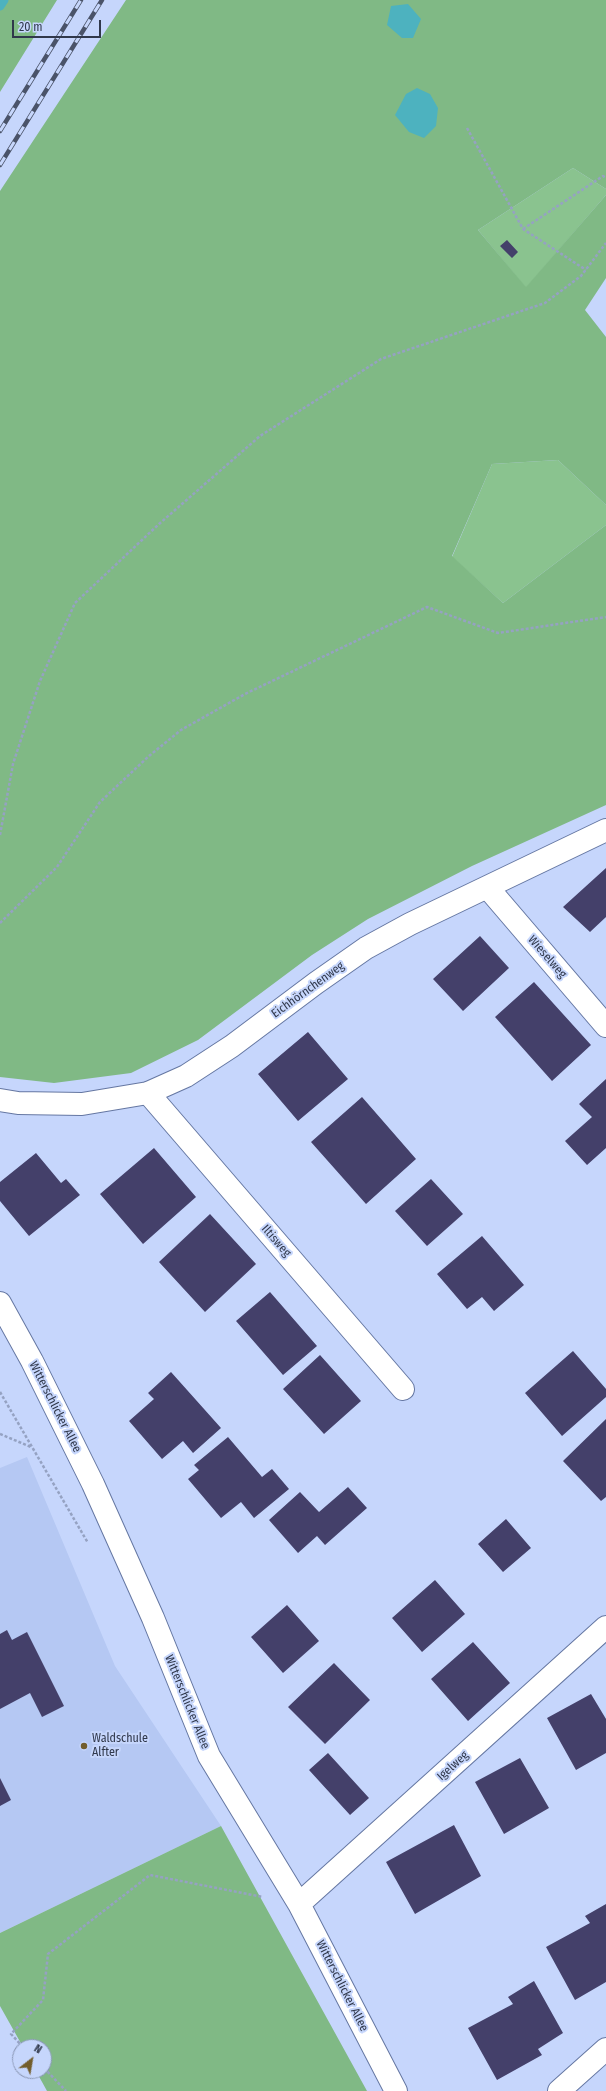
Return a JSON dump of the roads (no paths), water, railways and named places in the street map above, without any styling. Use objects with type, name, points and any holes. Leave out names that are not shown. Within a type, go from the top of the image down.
[{"type":"street","name":"Eichhörnchenweg","points":[[0,1100],[18,1103],[82,1104],[148,1093],[186,1076],[232,1046],[316,983],[366,948],[410,924],[488,888],[606,830]]},
{"type":"street","name":"Wieselweg","points":[[488,888],[606,1026]]},
{"type":"street","name":"Iltisweg","points":[[148,1093],[403,1389]]},
{"type":"street","name":"Witterschlicker Allee","points":[[0,1303],[32,1361],[93,1484],[153,1618],[209,1756],[299,1904],[396,2091]]},
{"type":"street","name":"Igelweg","points":[[299,1904],[606,1628]]},
{"type":"street","points":[[559,2091],[606,2049]]},
{"type":"waterway","points":[[0,6],[4,0]]},
{"type":"railway","points":[[0,131],[81,0]]},
{"type":"railway","points":[[0,165],[102,0]]},
{"type":"place","name":"Waldschule Alfter","points":[[84,1746]]}]
